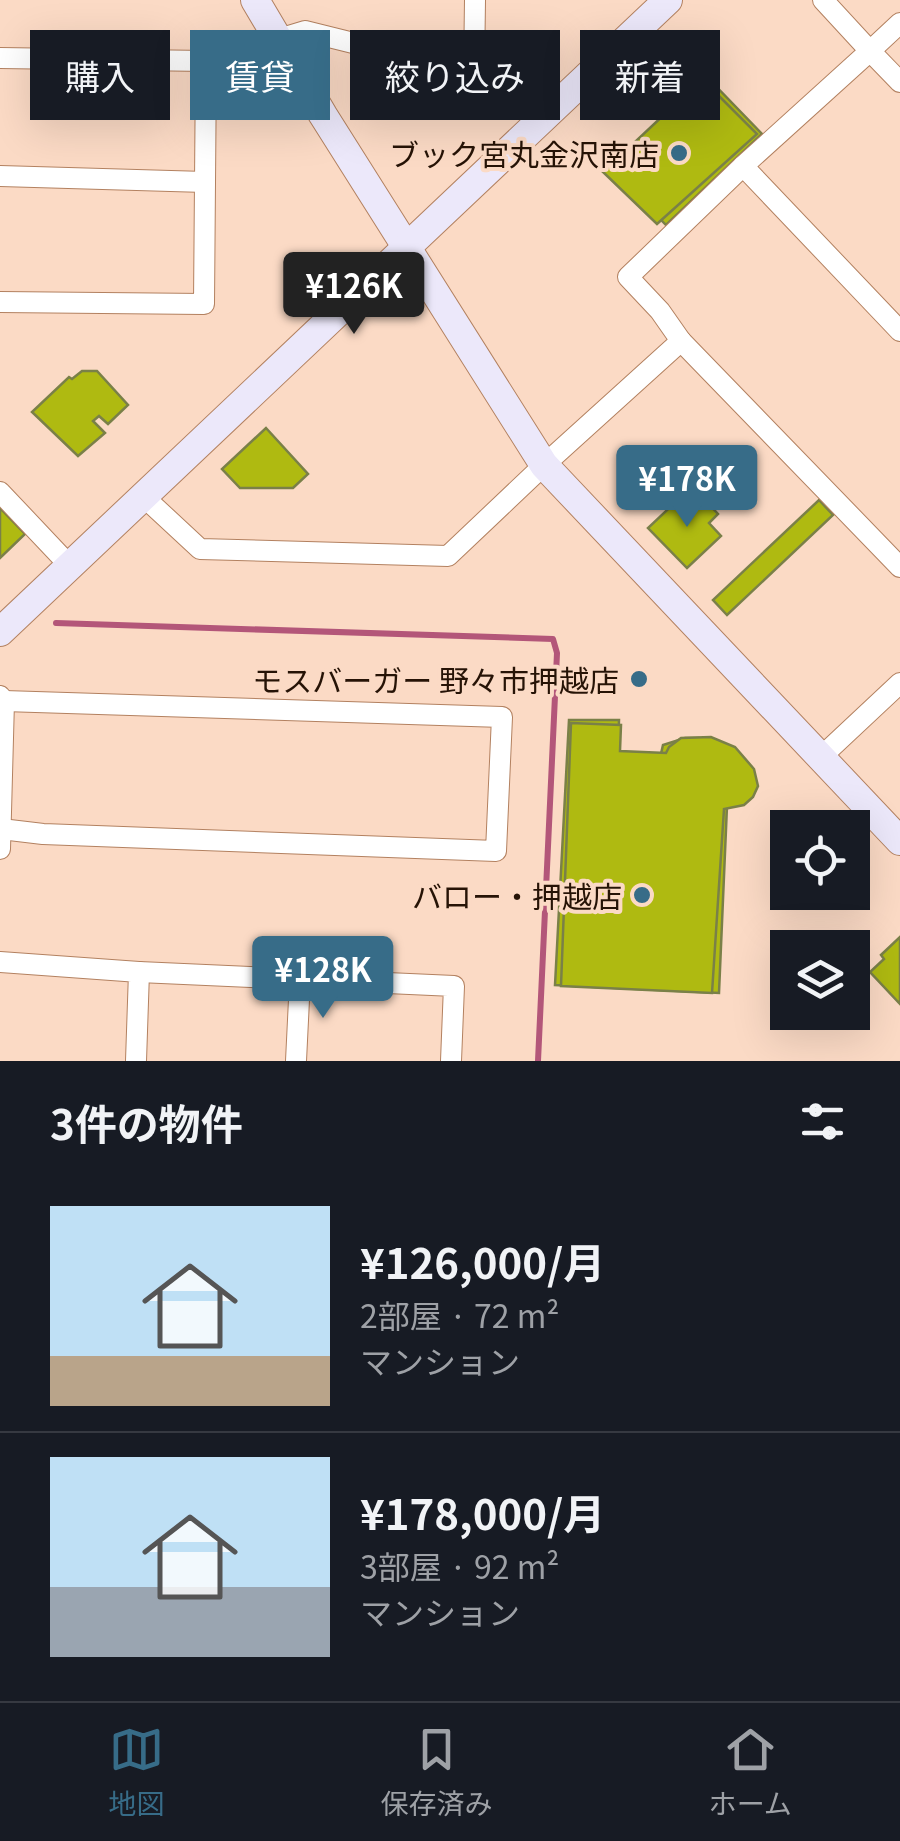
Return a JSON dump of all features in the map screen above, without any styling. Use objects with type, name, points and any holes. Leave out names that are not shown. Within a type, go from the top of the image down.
[{"type":"street","points":[[255,0],[272,30]]},
{"type":"street","points":[[330,38],[474,74],[475,0]]},
{"type":"street","points":[[0,632],[668,0]]},
{"type":"street","points":[[823,0],[900,82]]},
{"type":"street","points":[[900,22],[628,277],[682,341],[900,567]]},
{"type":"street","points":[[0,58],[190,61]]},
{"type":"street","points":[[0,302],[204,304],[206,120]]},
{"type":"street","points":[[328,120],[544,465],[900,841]]},
{"type":"street","points":[[743,166],[900,331]]},
{"type":"street","points":[[0,176],[205,182]]},
{"type":"street","points":[[144,497],[200,549],[448,556],[682,341]]},
{"type":"street","points":[[0,492],[69,565]]},
{"type":"street","points":[[821,757],[900,683]]},
{"type":"street","points":[[0,849],[2,699],[502,717],[496,851],[44,834],[1,829]]},
{"type":"street","points":[[0,962],[454,986],[452,1061]]},
{"type":"street","points":[[136,1061],[139,972]]},
{"type":"street","points":[[296,1061],[300,979]]},
{"type":"building","name":"ブック宮丸金沢南店","points":[[720,90],[762,134],[666,225],[611,168],[662,120],[720,120]]},
{"type":"building","name":"ブック宮丸金沢南店","points":[[720,97],[757,134],[657,224],[603,172],[658,120],[720,120]]},
{"type":"building","points":[[82,371],[97,371],[128,405],[108,424],[99,416],[93,421],[105,433],[78,456],[32,412],[69,377],[72,379]]},
{"type":"building","points":[[266,428],[308,474],[293,488],[240,488],[222,469]]},
{"type":"building","points":[[682,496],[694,508],[704,499],[718,514],[709,523],[721,536],[687,568],[648,528]]},
{"type":"building","points":[[819,500],[833,515],[727,615],[713,600]]},
{"type":"building","points":[[0,508],[25,534],[0,558]]},
{"type":"building","name":"バロー・押越店","points":[[569,720],[619,720],[618,755],[660,758],[663,745],[699,738],[724,748],[743,772],[747,792],[727,806],[719,993],[555,985]]},
{"type":"building","name":"バロー・押越店","points":[[571,723],[621,725],[620,751],[666,753],[681,738],[711,737],[735,747],[754,769],[758,786],[753,797],[744,805],[724,809],[712,993],[561,986]]},
{"type":"building","points":[[900,937],[900,1004],[870,972],[884,959],[881,955]]},
{"type":"waterway","points":[[56,623],[553,639],[557,653],[538,1061]]},
{"type":"place","name":"ブック宮丸金沢南店","points":[[679,153]]},
{"type":"place","name":"モスバーガー 野々市押越店","points":[[639,679]]},
{"type":"place","name":"バロー・押越店","points":[[642,895]]}]
